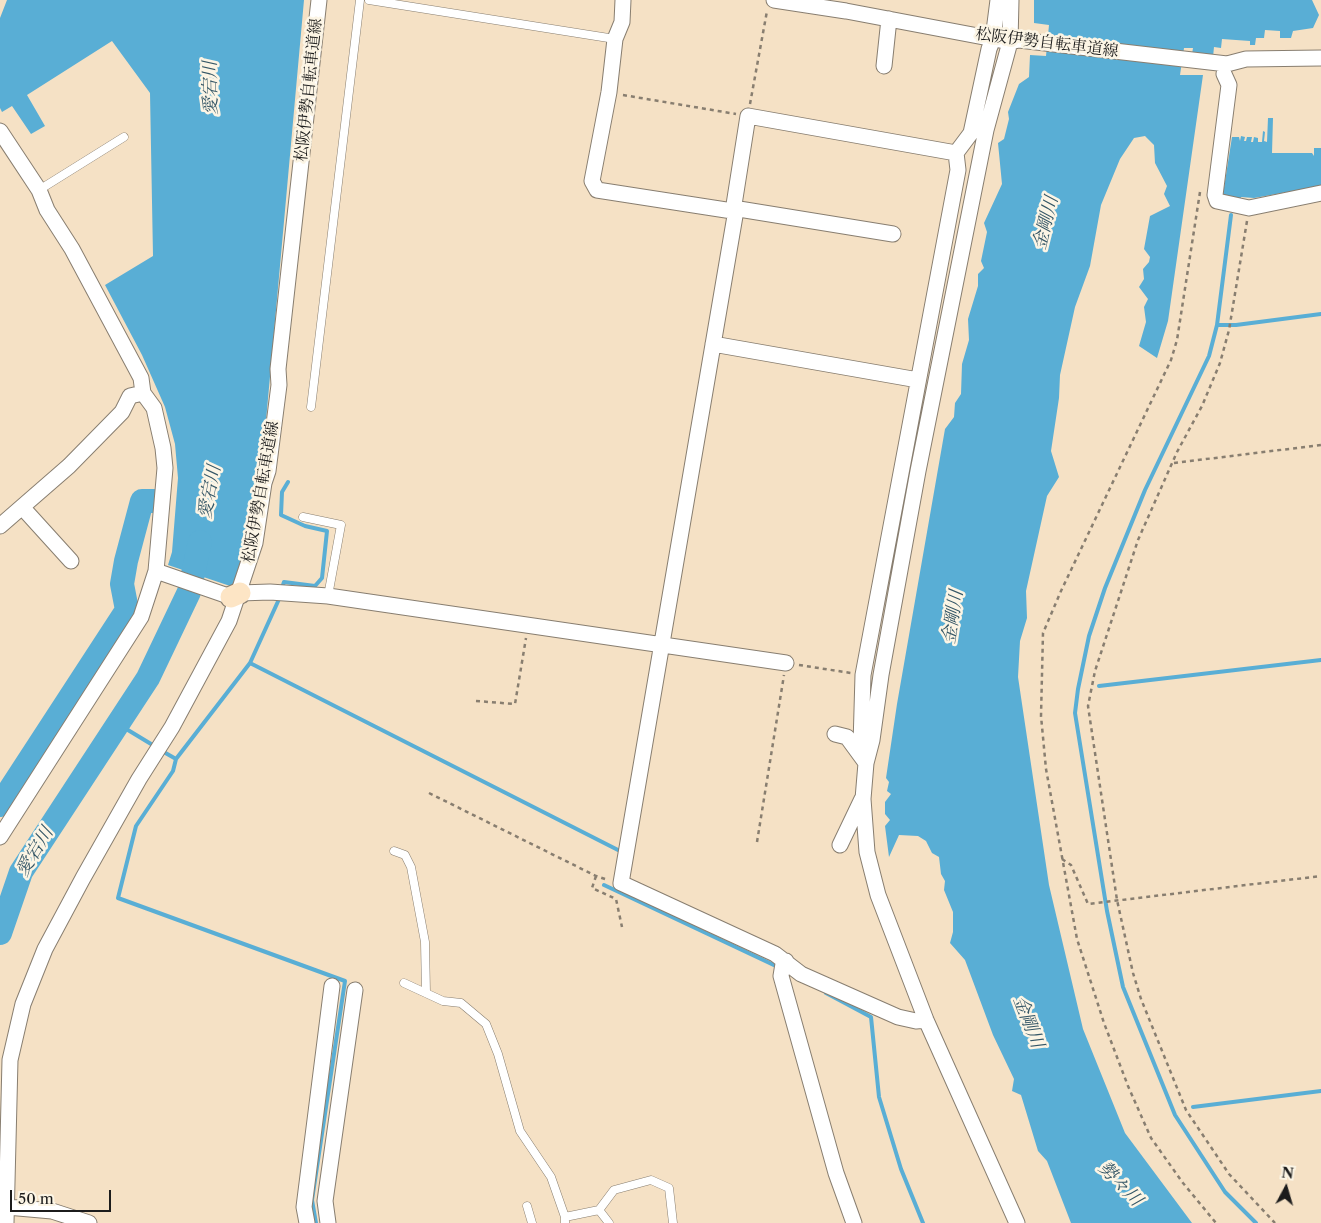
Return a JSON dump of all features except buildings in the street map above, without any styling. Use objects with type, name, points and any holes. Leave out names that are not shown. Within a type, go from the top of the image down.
[{"type":"street","name":"松阪伊勢自転車道線","points":[[6,1223],[10,1060],[23,1004],[45,949],[92,862],[163,741],[229,621],[235,595],[255,543],[264,483],[268,472],[319,0]]},
{"type":"street","points":[[623,0],[622,22],[615,39],[609,92],[592,181],[597,190],[733,211],[739,209],[893,234]]},
{"type":"street","points":[[866,763],[861,745],[862,674],[958,170],[956,153],[971,133],[988,49],[993,39],[998,0]]},
{"type":"street","points":[[1011,0],[1014,41],[986,130],[922,452],[881,675],[872,740],[866,763],[863,799],[867,852],[878,894],[926,1020],[1017,1223]]},
{"type":"street","name":"松阪伊勢自転車道線","points":[[771,5],[889,19],[993,39],[1220,69],[1227,64],[1246,59],[1321,58]]},
{"type":"street","points":[[884,66],[889,19]]},
{"type":"street","points":[[1220,69],[1229,85],[1216,195],[1217,201],[1249,208],[1321,193]]},
{"type":"street","points":[[926,1020],[916,1021],[898,1017],[783,967],[622,884],[735,216],[733,211],[748,116],[956,153]]},
{"type":"street","points":[[0,131],[39,190],[47,210],[72,249],[140,378],[143,393],[154,408],[163,448],[165,468],[156,571],[141,617],[0,837]]},
{"type":"street","points":[[713,344],[918,380]]},
{"type":"street","points":[[0,526],[69,466],[122,412],[130,396],[143,393]]},
{"type":"street","points":[[22,507],[71,561]]},
{"type":"street","points":[[156,571],[235,595],[270,592],[328,596],[786,663]]},
{"type":"street","points":[[835,734],[847,737],[866,763]]},
{"type":"street","points":[[840,845],[863,799]]},
{"type":"street","points":[[783,967],[836,1173],[854,1223]]},
{"type":"street","points":[[306,1223],[304,1206],[332,986]]},
{"type":"street","points":[[328,1223],[325,1201],[355,990]]},
{"type":"street","points":[[7,1207],[52,1211],[89,1223]]},
{"type":"lane","points":[[311,408],[360,0]]},
{"type":"lane","points":[[369,0],[615,39]]},
{"type":"lane","points":[[39,190],[124,138]]},
{"type":"lane","points":[[303,517],[341,525],[328,596]]},
{"type":"lane","points":[[394,851],[405,855],[411,867],[425,942],[426,993]]},
{"type":"lane","points":[[404,983],[443,1001],[461,1003],[486,1024],[498,1054],[520,1131],[551,1177],[565,1220],[599,1210],[614,1190],[651,1180],[669,1188],[673,1223]]},
{"type":"lane","points":[[527,1206],[532,1223]]},
{"type":"lane","points":[[599,1210],[609,1223]]},
{"type":"path","points":[[609,92],[748,116],[771,5]]},
{"type":"path","points":[[1200,188],[1177,340],[1171,360],[1065,582],[1043,633],[1042,716],[1046,769],[1077,939],[1104,1023],[1128,1086],[1152,1138],[1183,1183],[1216,1223]]},
{"type":"path","points":[[1249,208],[1229,330],[1220,363],[1138,540],[1094,672],[1088,706],[1117,900],[1133,973],[1141,999],[1186,1110],[1229,1174],[1275,1223]]},
{"type":"path","points":[[1173,463],[1321,446]]},
{"type":"path","points":[[476,701],[515,704],[527,633],[532,626]]},
{"type":"path","points":[[757,842],[786,663],[862,674]]},
{"type":"path","points":[[429,793],[596,876],[622,884]]},
{"type":"path","points":[[1062,859],[1071,865],[1082,885],[1088,904],[1321,876]]},
{"type":"path","points":[[596,876],[592,888],[616,899],[622,927]]},
{"type":"water","points":[[7,0],[304,0],[262,465],[248,542],[233,587],[168,565],[172,552],[178,478],[175,444],[165,407],[142,355],[105,285],[153,256],[150,93],[112,41],[27,95],[45,126],[31,134],[12,106],[2,112],[0,108],[0,18]]},
{"type":"water","points":[[1034,0],[1312,0],[1319,15],[1313,28],[1293,31],[1291,38],[1280,38],[1280,31],[1265,30],[1264,38],[1256,38],[1255,45],[1250,45],[1250,41],[1222,39],[1221,48],[1214,47],[1213,57],[1192,54],[1193,48],[1184,48],[1180,75],[1203,75],[1168,321],[1157,358],[1139,346],[1146,322],[1144,307],[1148,299],[1139,287],[1144,279],[1143,269],[1149,262],[1150,257],[1144,249],[1150,216],[1170,206],[1164,194],[1167,186],[1155,163],[1154,145],[1145,136],[1134,138],[1120,159],[1101,205],[1090,266],[1075,307],[1060,375],[1059,398],[1051,451],[1059,477],[1047,496],[1026,591],[1027,618],[1020,641],[1018,677],[1049,885],[1083,1029],[1125,1133],[1192,1223],[1071,1223],[1047,1161],[1038,1151],[1021,1095],[1012,1091],[1014,1079],[993,1035],[965,960],[950,943],[953,932],[953,912],[944,890],[945,881],[941,874],[939,857],[932,853],[926,841],[918,836],[899,835],[889,857],[885,826],[890,820],[885,814],[885,802],[891,794],[887,791],[889,782],[886,778],[897,704],[945,429],[954,417],[955,403],[961,394],[962,364],[969,340],[968,319],[978,286],[978,274],[984,268],[981,261],[987,232],[984,223],[1002,184],[998,143],[1004,139],[1009,119],[1008,112],[1019,84],[1029,77],[1030,55],[1046,56],[1049,25],[1034,23]]},
{"type":"water","points":[[1268,118],[1273,118],[1272,153],[1312,153],[1314,156],[1314,148],[1321,148],[1321,186],[1254,198],[1241,197],[1240,203],[1223,194],[1232,137],[1239,137],[1240,141],[1241,136],[1245,137],[1244,141],[1246,141],[1247,137],[1252,137],[1251,142],[1253,142],[1254,137],[1258,138],[1258,142],[1262,142],[1263,131],[1265,132],[1264,141],[1267,142]]},
{"type":"waterway","points":[[1231,215],[1217,325],[1209,356],[1145,490],[1105,588],[1089,636],[1075,713],[1107,911],[1123,987],[1175,1115],[1225,1192],[1256,1223]]},
{"type":"waterway","points":[[1217,325],[1236,325],[1321,314]]},
{"type":"waterway","points":[[282,588],[284,582],[315,586],[322,578],[327,531],[305,526],[281,515],[282,492],[288,482]]},
{"type":"waterway","points":[[0,805],[127,610],[122,584],[126,561],[142,501],[154,501]]},
{"type":"waterway","name":"愛宕川","points":[[0,933],[21,872],[148,678],[189,592],[200,542]]},
{"type":"waterway","points":[[280,597],[250,663],[618,850]]},
{"type":"waterway","points":[[1099,686],[1321,660]]},
{"type":"waterway","points":[[176,759],[250,663]]},
{"type":"waterway","points":[[118,724],[156,747]]},
{"type":"waterway","points":[[162,751],[176,759],[173,771],[136,826],[118,898],[345,981],[312,1200],[316,1223]]},
{"type":"waterway","points":[[604,885],[778,967]]},
{"type":"waterway","points":[[826,993],[871,1017],[879,1097],[901,1169],[923,1223]]},
{"type":"waterway","points":[[1193,1107],[1321,1091]]},
{"type":"water label","name":"金剛川","points":[[1046,223]]},
{"type":"water label","name":"金剛川","points":[[953,617]]},
{"type":"water label","name":"金剛川","points":[[1028,1022]]},
{"type":"water label","name":"勢々川","points":[[1120,1184]]}]
